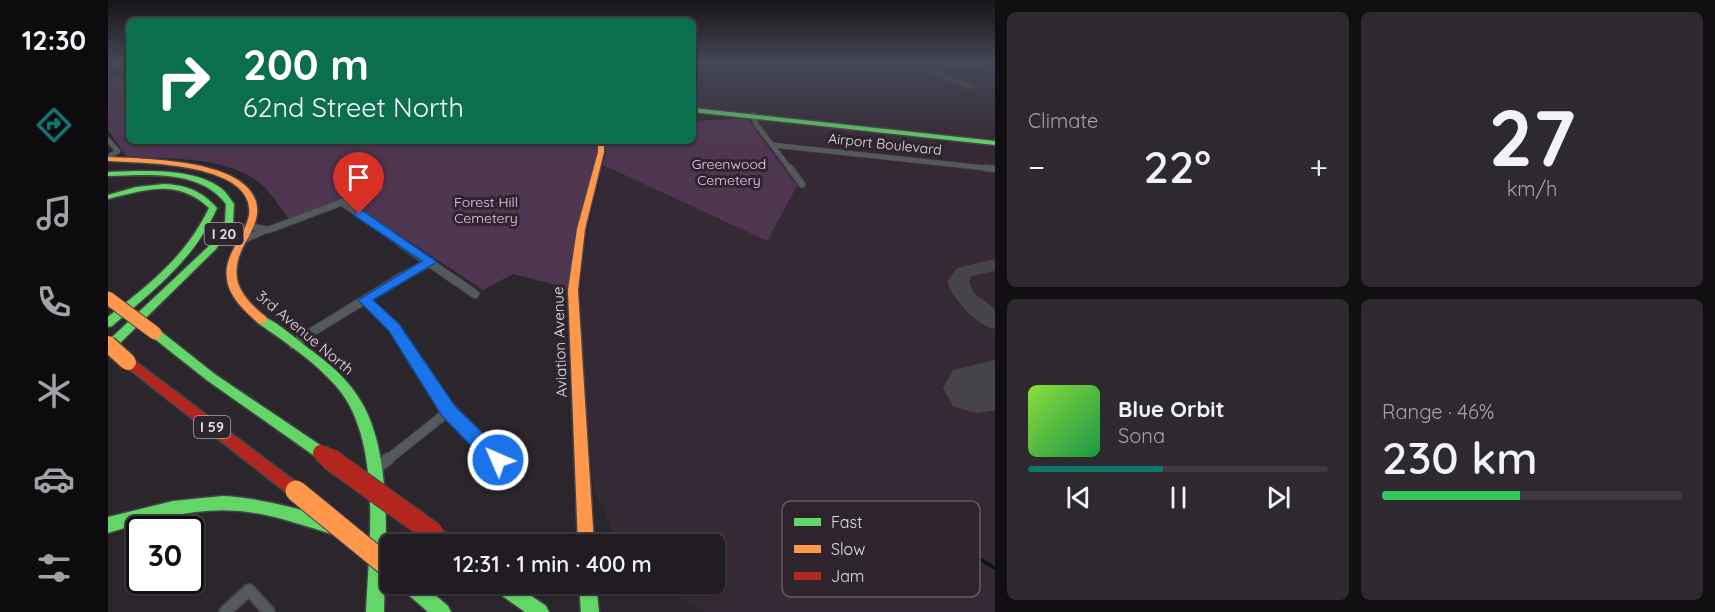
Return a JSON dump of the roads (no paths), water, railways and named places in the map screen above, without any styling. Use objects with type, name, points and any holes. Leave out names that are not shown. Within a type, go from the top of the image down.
[{"type":"main road","points":[[696,110],[995,141]]},
{"type":"main road","name":"Aviation Avenue","points":[[585,534],[573,290],[581,229],[601,152],[601,144]]},
{"type":"main road","name":"3rd Avenue North","points":[[108,158],[192,168],[229,177],[241,185],[251,197],[253,218],[235,251],[230,268],[232,286],[247,308],[343,386],[358,406],[372,445],[375,470],[375,612]]},
{"type":"main road","name":"I 20","points":[[108,174],[170,174],[197,180],[226,197],[231,216],[224,234],[213,247],[108,346]]},
{"type":"main road","points":[[108,197],[148,188],[179,187],[203,196],[213,208],[208,223],[196,244],[108,323]]},
{"type":"main road","name":"I 59","points":[[108,298],[212,378],[434,534]]},
{"type":"main road","name":"I 59","points":[[108,346],[296,491],[380,560]]},
{"type":"main road","points":[[108,525],[161,510],[211,504],[247,505],[345,530]]},
{"type":"main road","points":[[421,594],[439,610]]},
{"type":"main road","points":[[514,594],[540,612]]},
{"type":"main road","points":[[589,594],[590,612]]},
{"type":"street","points":[[753,116],[756,124],[802,184]]},
{"type":"street","points":[[108,140],[118,151],[108,158]]},
{"type":"street","name":"Airport Boulevard","points":[[772,145],[995,169]]},
{"type":"street","points":[[241,242],[380,188]]},
{"type":"street","points":[[341,202],[475,294]]},
{"type":"street","points":[[249,226],[268,230]]},
{"type":"street","points":[[292,344],[431,262]]},
{"type":"street","points":[[365,300],[394,327],[448,411],[498,460]]},
{"type":"street","points":[[375,470],[448,411]]},
{"type":"street","points":[[225,612],[249,590],[269,612]]},
{"type":"waterway","points":[[980,559],[995,568]]},
{"type":"park label","name":"Greenwood Cemetery","points":[[729,172]]},
{"type":"park label","name":"Forest Hill Cemetery","points":[[486,210]]}]
